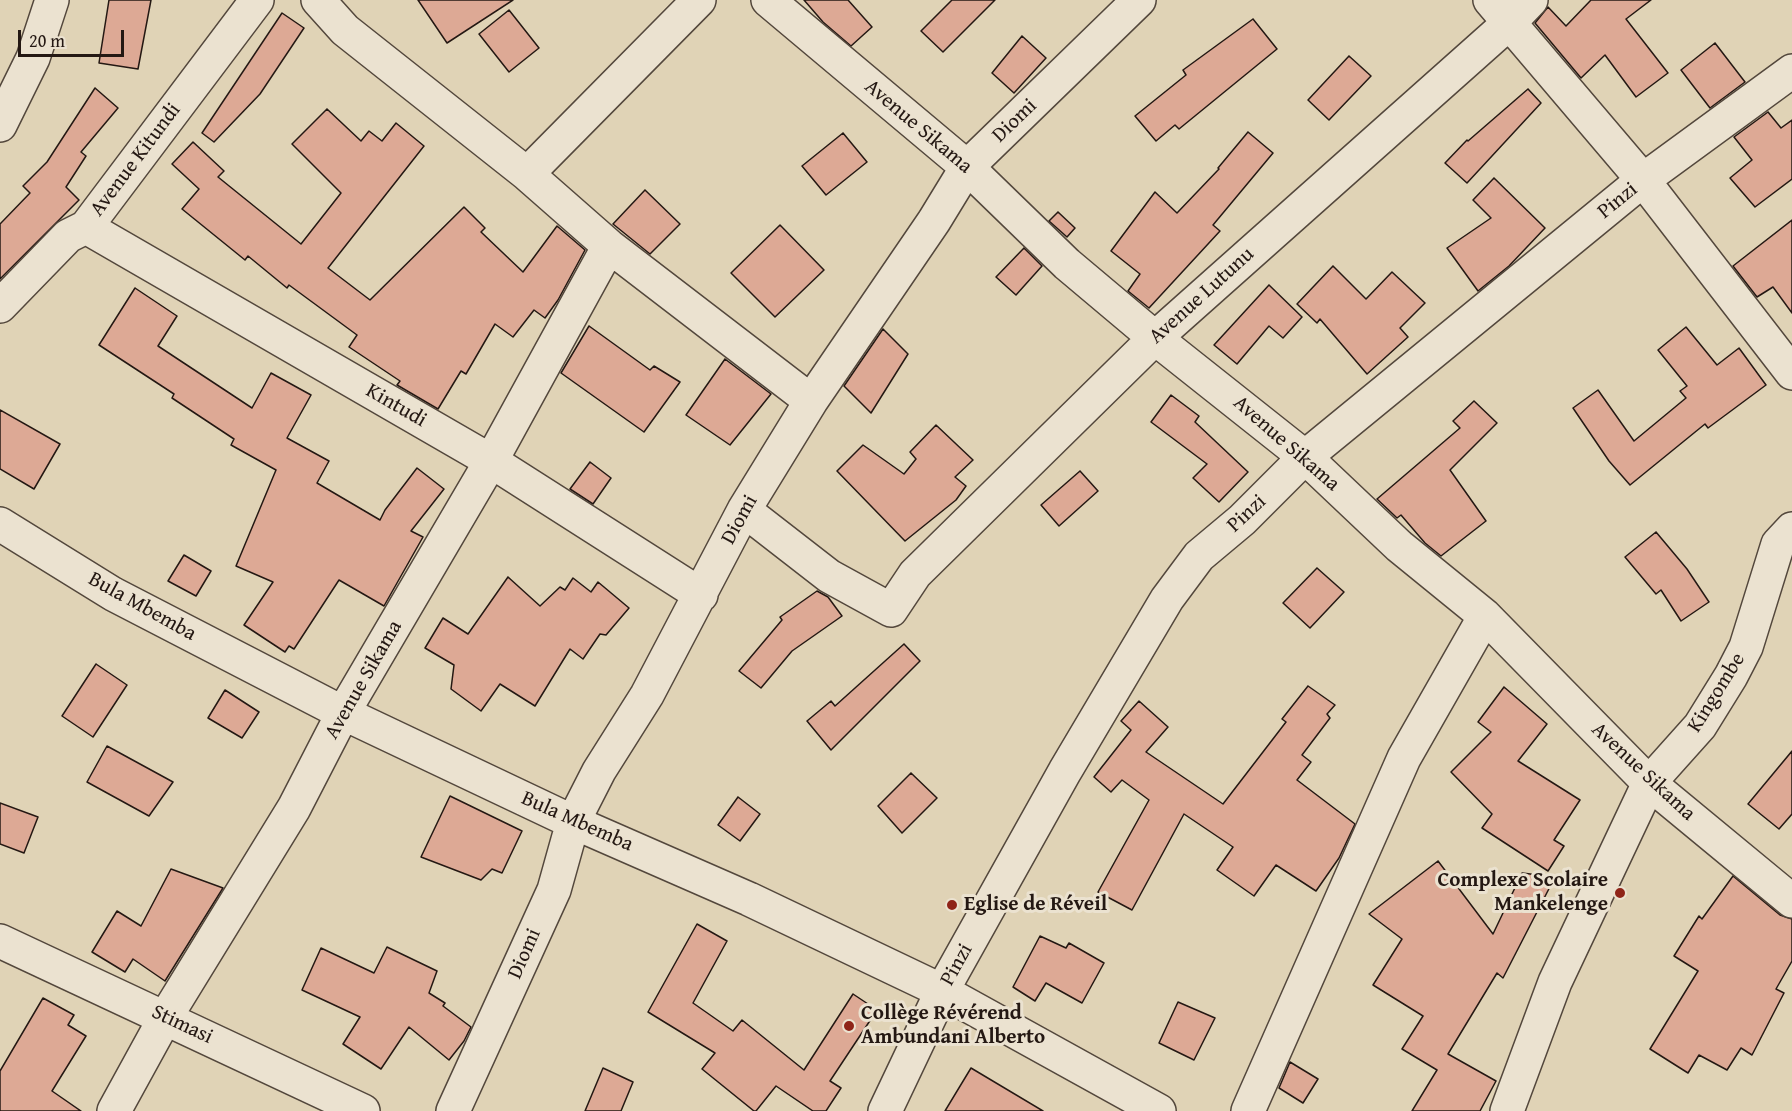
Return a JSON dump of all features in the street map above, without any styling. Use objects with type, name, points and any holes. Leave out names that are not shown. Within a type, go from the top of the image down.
[{"type":"street","points":[[0,124],[33,58],[52,0]]},
{"type":"street","points":[[318,0],[345,30],[527,174],[609,246],[811,400]]},
{"type":"street","points":[[527,174],[699,0]]},
{"type":"street","name":"Avenue Sikama","points":[[768,0],[967,167],[1067,264],[1155,338],[1305,457],[1399,546],[1485,616],[1649,783],[1792,901]]},
{"type":"street","name":"Diomi","points":[[453,1111],[554,890],[573,822],[599,771],[648,695],[744,510],[811,400],[934,221],[967,167],[1139,0]]},
{"type":"street","name":"Avenue Kitundi","points":[[0,306],[69,236],[86,226],[243,4]]},
{"type":"street","points":[[1510,8],[1792,373]]},
{"type":"street","name":"Avenue Lutunu","points":[[744,510],[829,576],[891,610],[915,574],[1155,338],[1510,8]]},
{"type":"street","name":"Pinzi","points":[[885,1111],[942,991],[1065,771],[1167,600],[1199,556],[1242,520],[1305,457],[1643,180],[1792,71]]},
{"type":"street","name":"Kintudi","points":[[86,226],[491,461],[701,595]]},
{"type":"street","name":"Avenue Sikama","points":[[114,1111],[165,1018],[294,808],[343,713],[491,461],[609,246]]},
{"type":"street","name":"Bula Mbemba","points":[[0,524],[113,594],[343,713],[573,822],[749,899],[942,991],[1159,1111]]},
{"type":"street","name":"Kingombe","points":[[1507,1111],[1555,982],[1649,783],[1700,726],[1731,676],[1746,647],[1778,544],[1792,529]]},
{"type":"street","points":[[1248,1111],[1404,758],[1485,616]]},
{"type":"street","name":"Stimasi","points":[[0,940],[363,1111]]},
{"type":"building","points":[[109,0],[151,0],[138,69],[99,63]]},
{"type":"building","points":[[418,0],[513,0],[447,43]]},
{"type":"building","points":[[804,0],[848,0],[872,27],[851,46],[823,22]]},
{"type":"building","points":[[952,0],[995,0],[943,52],[921,31]]},
{"type":"building","points":[[1591,0],[1651,0],[1626,19],[1668,73],[1636,97],[1605,55],[1581,78],[1535,23],[1548,7],[1566,26]]},
{"type":"building","points":[[509,10],[539,48],[509,72],[479,34]]},
{"type":"building","points":[[282,13],[304,28],[260,94],[214,142],[202,133]]},
{"type":"building","points":[[1253,19],[1277,49],[1179,129],[1175,125],[1156,141],[1135,116],[1186,75],[1183,70]]},
{"type":"building","points":[[1022,36],[1046,58],[1014,93],[992,73]]},
{"type":"building","points":[[1715,43],[1745,82],[1710,108],[1681,70]]},
{"type":"building","points":[[1349,56],[1371,76],[1329,120],[1308,100]]},
{"type":"building","points":[[95,88],[118,108],[81,152],[86,156],[66,187],[79,200],[0,279],[0,224],[30,193],[23,186],[47,162]]},
{"type":"building","points":[[1528,89],[1541,103],[1467,183],[1445,163],[1467,140]]},
{"type":"building","points":[[327,109],[361,141],[369,131],[382,141],[396,123],[424,146],[328,268],[370,300],[464,207],[485,228],[481,232],[523,272],[557,226],[585,250],[558,300],[545,318],[534,310],[513,337],[495,324],[466,374],[461,371],[438,409],[397,385],[400,381],[349,347],[357,335],[289,285],[287,288],[248,256],[245,260],[182,209],[199,189],[172,164],[193,142],[224,171],[218,177],[301,244],[341,193],[292,144]]},
{"type":"building","points":[[1768,112],[1781,128],[1792,120],[1792,179],[1755,207],[1730,178],[1752,160],[1734,137]]},
{"type":"building","points":[[1248,132],[1273,153],[1213,225],[1220,231],[1149,308],[1128,291],[1140,274],[1111,251],[1155,192],[1177,213],[1219,169]]},
{"type":"building","points":[[843,133],[867,162],[826,195],[802,166]]},
{"type":"building","points":[[1494,178],[1545,228],[1509,266],[1478,291],[1447,248],[1491,218],[1473,200]]},
{"type":"building","points":[[645,190],[680,224],[650,254],[613,224]]},
{"type":"building","points":[[1058,212],[1075,228],[1067,237],[1049,221]]},
{"type":"building","points":[[1792,220],[1792,313],[1773,287],[1757,297],[1733,266]]},
{"type":"building","points":[[780,225],[824,270],[775,317],[731,273]]},
{"type":"building","points":[[1024,248],[1042,266],[1016,295],[996,277]]},
{"type":"building","points":[[1333,266],[1366,299],[1392,272],[1425,303],[1400,328],[1408,337],[1367,374],[1320,319],[1317,323],[1297,304]]},
{"type":"building","points":[[1269,285],[1302,317],[1283,338],[1269,326],[1237,364],[1214,345]]},
{"type":"building","points":[[135,288],[177,316],[158,346],[252,408],[271,373],[311,395],[287,438],[329,461],[317,483],[380,520],[417,468],[444,489],[411,531],[423,537],[384,606],[339,580],[294,649],[289,646],[285,652],[244,625],[273,582],[236,566],[276,470],[231,445],[234,439],[172,398],[174,394],[99,345]]},
{"type":"building","points":[[589,326],[650,370],[654,366],[680,382],[644,432],[561,373]]},
{"type":"building","points":[[1686,327],[1717,365],[1739,348],[1766,385],[1708,428],[1705,424],[1630,485],[1609,461],[1573,408],[1598,390],[1634,441],[1686,398],[1680,391],[1687,386],[1658,350]]},
{"type":"building","points":[[883,329],[908,354],[871,413],[844,386]]},
{"type":"building","points":[[725,359],[771,394],[730,445],[686,415]]},
{"type":"building","points":[[1171,395],[1199,416],[1195,422],[1248,472],[1219,502],[1193,478],[1207,464],[1151,422]]},
{"type":"building","points":[[1474,401],[1497,423],[1450,470],[1486,521],[1441,556],[1425,543],[1401,515],[1397,518],[1377,499],[1460,428],[1453,421]]},
{"type":"building","points":[[0,410],[60,444],[34,489],[0,469]]},
{"type":"building","points":[[936,425],[973,460],[955,477],[966,486],[956,500],[905,541],[837,471],[863,445],[904,474],[916,459],[910,452]]},
{"type":"building","points":[[590,462],[611,478],[593,504],[570,489]]},
{"type":"building","points":[[1080,471],[1098,491],[1059,526],[1041,505]]},
{"type":"building","points":[[1656,532],[1687,569],[1709,602],[1681,621],[1661,590],[1656,594],[1625,557]]},
{"type":"building","points":[[184,555],[211,571],[196,596],[168,581]]},
{"type":"building","points":[[1317,568],[1344,592],[1310,628],[1283,603]]},
{"type":"building","points":[[508,577],[540,606],[560,587],[565,590],[573,578],[591,592],[598,582],[629,608],[606,635],[600,634],[583,659],[570,649],[535,706],[500,684],[481,711],[451,689],[454,665],[425,648],[443,618],[468,634]]},
{"type":"building","points":[[817,591],[828,597],[842,616],[792,651],[761,688],[739,671],[782,620],[780,617]]},
{"type":"building","points":[[904,644],[920,661],[831,750],[807,721],[831,701],[835,706]]},
{"type":"building","points":[[96,664],[127,685],[93,737],[62,716]]},
{"type":"building","points":[[1308,686],[1335,705],[1327,714],[1330,718],[1302,755],[1311,762],[1297,780],[1355,824],[1339,858],[1316,891],[1276,865],[1254,896],[1217,870],[1233,847],[1184,814],[1132,910],[1098,892],[1149,800],[1122,780],[1111,792],[1094,777],[1131,730],[1121,721],[1139,701],[1168,727],[1146,752],[1223,804],[1286,722],[1282,719]]},
{"type":"building","points":[[1504,687],[1547,724],[1518,761],[1580,800],[1554,840],[1564,846],[1548,871],[1482,828],[1492,814],[1451,772],[1491,732],[1478,722]]},
{"type":"building","points":[[225,690],[259,712],[242,738],[208,718]]},
{"type":"building","points":[[107,746],[173,782],[149,816],[87,782]]},
{"type":"building","points":[[1792,751],[1792,814],[1779,829],[1748,804]]},
{"type":"building","points":[[911,773],[937,798],[902,833],[878,806]]},
{"type":"building","points":[[450,796],[522,831],[502,873],[492,869],[481,880],[421,857]]},
{"type":"building","points":[[738,797],[760,814],[740,841],[718,825]]},
{"type":"building","points":[[0,803],[38,817],[24,853],[0,844]]},
{"type":"building","points":[[1438,861],[1493,934],[1522,873],[1555,877],[1503,978],[1497,973],[1448,1054],[1496,1081],[1480,1111],[1412,1111],[1437,1070],[1402,1049],[1423,1016],[1373,985],[1402,939],[1369,914]]},
{"type":"building","points":[[171,869],[223,888],[165,981],[133,959],[125,972],[92,952],[117,911],[141,926]]},
{"type":"building","points":[[1733,876],[1780,915],[1792,919],[1792,961],[1776,989],[1784,993],[1752,1055],[1741,1048],[1727,1070],[1699,1055],[1688,1073],[1650,1049],[1698,971],[1674,956],[1699,916],[1702,919]]},
{"type":"building","points":[[697,924],[727,941],[693,1003],[733,1031],[742,1020],[804,1070],[853,994],[877,1010],[830,1081],[841,1088],[826,1111],[813,1111],[776,1086],[754,1111],[702,1069],[715,1053],[648,1012]]},
{"type":"building","points":[[1040,936],[1066,948],[1069,943],[1104,963],[1082,1003],[1046,983],[1035,1001],[1013,987]]},
{"type":"building","points":[[387,947],[437,971],[429,993],[445,1003],[443,1006],[471,1027],[464,1041],[449,1060],[409,1027],[381,1069],[343,1044],[360,1017],[302,990],[321,948],[374,973]]},
{"type":"building","points":[[43,998],[74,1015],[68,1025],[86,1036],[52,1091],[81,1111],[0,1111],[0,1071]]},
{"type":"building","points":[[1178,1002],[1215,1018],[1194,1060],[1159,1043]]},
{"type":"building","points":[[1290,1062],[1318,1079],[1303,1103],[1279,1088]]},
{"type":"building","points":[[603,1068],[633,1082],[621,1111],[585,1111]]},
{"type":"building","points":[[971,1068],[1043,1111],[945,1111]]},
{"type":"place","name":"Complexe Scolaire Mankelenge","points":[[1620,893]]},
{"type":"place","name":"Eglise de Réveil","points":[[952,905]]},
{"type":"place","name":"Collège Révérend Ambundani Alberto","points":[[849,1026]]}]
